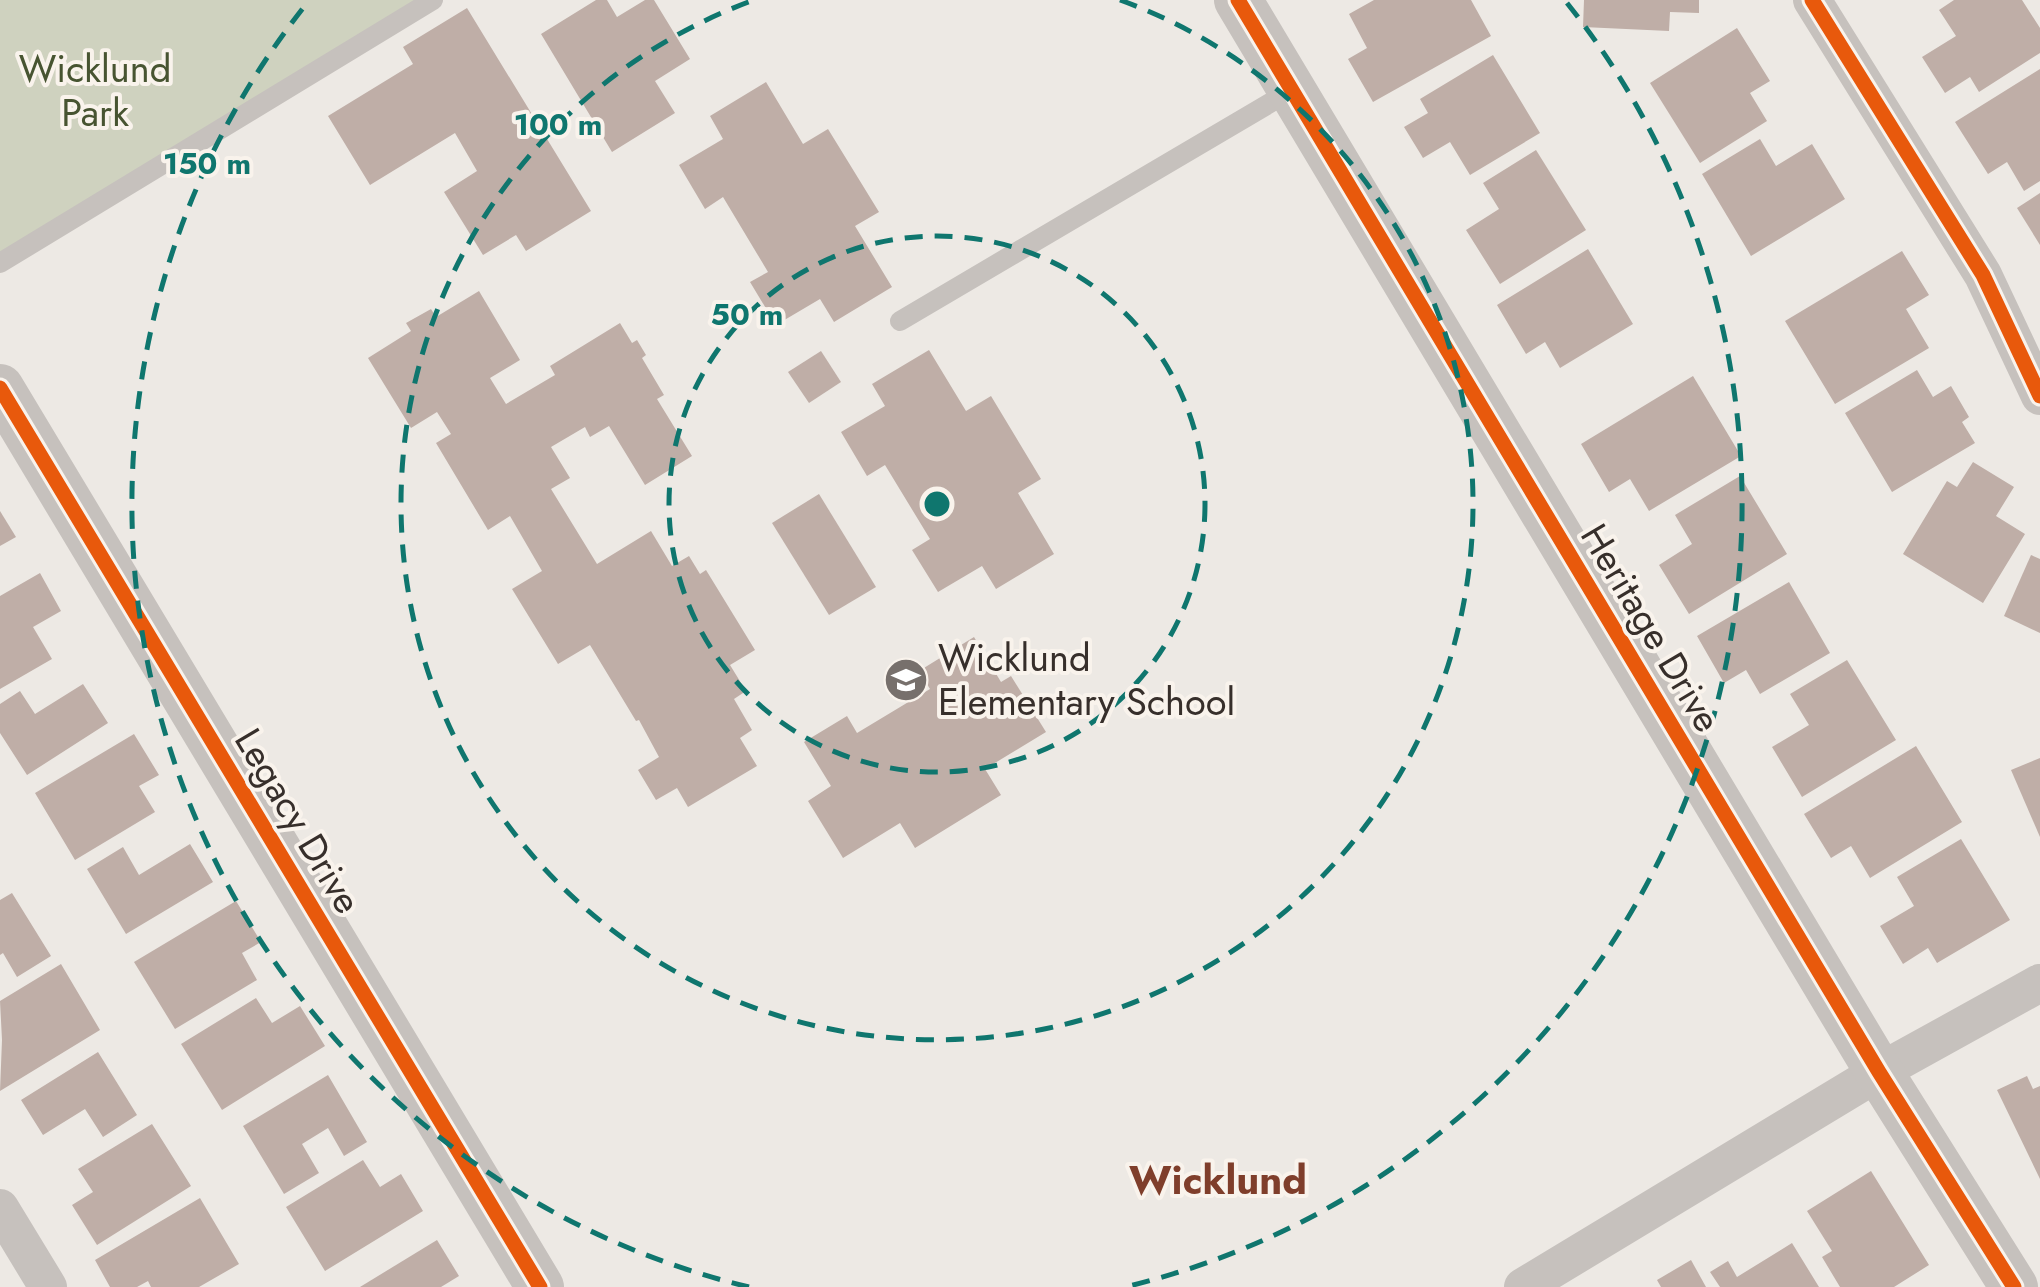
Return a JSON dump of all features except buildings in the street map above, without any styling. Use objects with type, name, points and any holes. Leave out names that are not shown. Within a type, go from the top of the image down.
[{"type":"street","name":"Heritage Drive","points":[[1238,0],[1879,1072],[2014,1287]]},
{"type":"street","points":[[1812,0],[1983,275],[2040,396]]},
{"type":"street","name":"Legacy Drive","points":[[5,409],[540,1287]]},
{"type":"street","points":[[1523,1287],[1879,1072],[2040,983]]},
{"type":"street","points":[[0,1208],[48,1287]]},
{"type":"lane","points":[[0,263],[433,0]]},
{"type":"lane","points":[[900,321],[1292,90]]},
{"type":"green space","name":"Wicklund Park","points":[[0,0],[421,0],[0,255]]},
{"type":"cycle path","points":[[1238,0],[1879,1072],[2014,1287]]},
{"type":"cycle path","points":[[1812,0],[1983,275],[2040,396]]},
{"type":"cycle path","points":[[0,388],[540,1287]]},
{"type":"place","name":"Wicklund Elementary School","points":[[906,680]]},
{"type":"district","name":"Wicklund","points":[[1218,1180]]}]
